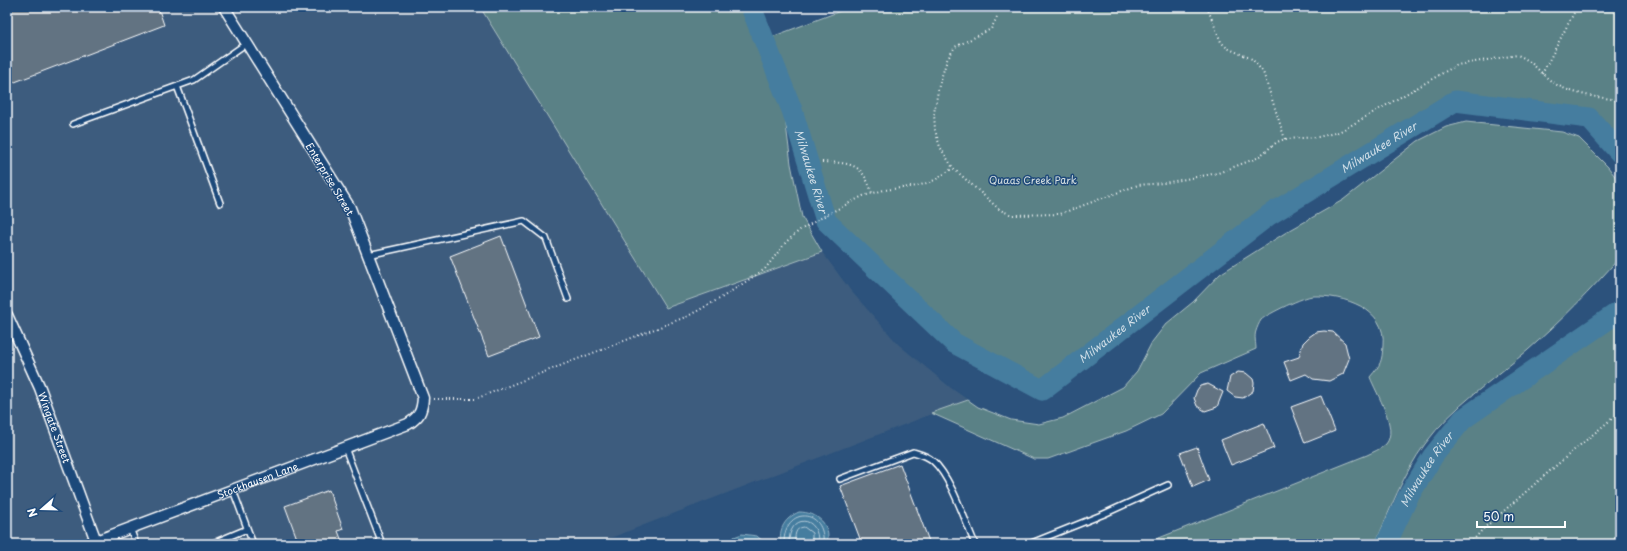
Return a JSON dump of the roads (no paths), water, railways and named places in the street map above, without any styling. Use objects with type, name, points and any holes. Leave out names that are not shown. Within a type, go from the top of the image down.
[{"type":"street","name":"Enterprise Street","points":[[224,7],[350,208],[423,398],[422,410]]},
{"type":"street","name":"Wingate Street","points":[[7,315],[40,388],[92,543]]},
{"type":"street","name":"Stockhausen Lane","points":[[92,543],[408,424],[417,418],[422,410]]},
{"type":"lane","points":[[73,124],[194,80],[247,43]]},
{"type":"lane","points":[[177,86],[220,203]]},
{"type":"lane","points":[[368,255],[524,221],[546,238],[568,299]]},
{"type":"lane","points":[[345,448],[382,544]]},
{"type":"lane","points":[[840,479],[913,452],[923,455],[932,460],[945,475],[975,544]]},
{"type":"lane","points":[[1029,544],[1104,514],[1168,485]]},
{"type":"lane","points":[[233,490],[253,544]]},
{"type":"lane","points":[[130,528],[136,544]]},
{"type":"lane","points":[[211,544],[247,529]]},
{"type":"water","points":[[799,512],[812,514],[822,521],[827,531],[827,544],[781,544],[780,539],[782,529],[786,521],[794,514]]},
{"type":"water","points":[[742,534],[757,536],[766,544],[727,544],[734,537]]},
{"type":"waterway","name":"Milwaukee River","points":[[751,7],[792,110],[826,221],[954,343],[1042,390],[1269,215],[1455,101],[1589,118],[1620,153]]},
{"type":"waterway","name":"Milwaukee River","points":[[1386,544],[1408,497],[1433,456],[1463,419],[1620,311]]},
{"type":"waterway","points":[[1612,316],[1620,325]]},
{"type":"park label","name":"Quaas Creek Park","points":[[1033,180]]}]
